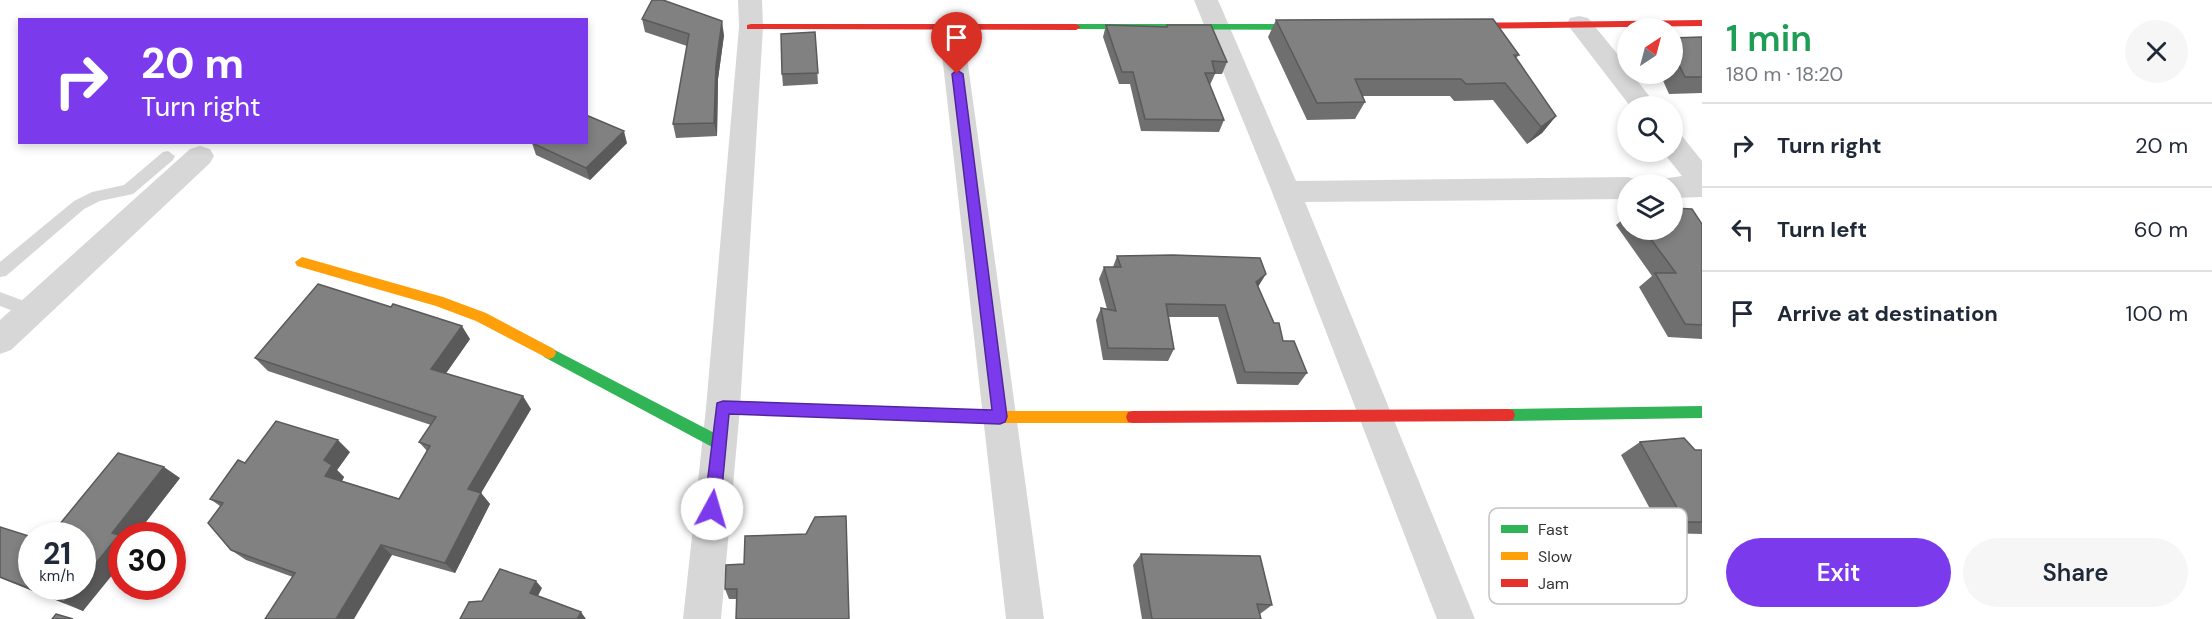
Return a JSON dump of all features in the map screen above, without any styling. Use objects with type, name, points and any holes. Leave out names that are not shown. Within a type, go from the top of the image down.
[{"type":"street","points":[[1211,13],[1286,192],[1456,619]]},
{"type":"street","points":[[702,619],[723,408],[751,14],[951,28],[1211,13],[1333,27]]},
{"type":"street","points":[[1439,26],[1702,23]]},
{"type":"street","points":[[1579,24],[1636,96]]},
{"type":"street","points":[[951,28],[1025,619]]},
{"type":"street","points":[[0,340],[200,156]]},
{"type":"street","points":[[1683,157],[1702,181]]},
{"type":"street","points":[[1683,187],[1702,186]]},
{"type":"street","points":[[1286,192],[1617,188]]},
{"type":"street","points":[[302,262],[438,301],[481,317],[719,443]]},
{"type":"street","points":[[723,408],[1000,417],[1375,417],[1702,412]]},
{"type":"lane","points":[[0,271],[79,205],[97,195],[128,190],[168,156]]},
{"type":"lane","points":[[0,299],[32,311]]},
{"type":"building","points":[[652,0],[663,0],[722,21],[716,65],[714,123],[673,124],[689,34],[642,19]]},
{"type":"building","points":[[1493,19],[1519,55],[1514,55],[1556,116],[1541,127],[1505,83],[1466,84],[1461,79],[1355,79],[1365,102],[1317,103],[1276,20]]},
{"type":"building","points":[[1106,25],[1167,27],[1167,25],[1211,25],[1227,62],[1212,61],[1215,73],[1205,73],[1224,120],[1145,119],[1133,72],[1122,72]]},
{"type":"building","points":[[815,32],[818,73],[782,74],[781,34]]},
{"type":"building","points":[[1702,37],[1702,77],[1685,77],[1683,73],[1683,38]]},
{"type":"building","points":[[588,116],[624,131],[586,168],[534,144],[588,144]]},
{"type":"building","points":[[1683,209],[1692,209],[1702,224],[1702,325],[1685,324],[1655,273],[1676,273],[1651,240],[1683,240]]},
{"type":"building","points":[[1117,256],[1260,258],[1266,274],[1256,282],[1274,323],[1279,323],[1283,341],[1294,341],[1307,373],[1245,372],[1225,305],[1166,304],[1174,349],[1108,348],[1101,308],[1116,311],[1104,267],[1121,267]]},
{"type":"building","points":[[318,284],[391,307],[393,304],[462,326],[431,369],[523,396],[468,489],[481,493],[445,563],[381,545],[336,619],[265,619],[295,573],[231,550],[208,523],[223,503],[210,499],[238,460],[245,463],[276,421],[338,440],[324,460],[332,465],[325,476],[399,499],[430,446],[419,442],[436,417],[255,358]]},
{"type":"building","points":[[1684,438],[1695,450],[1702,450],[1702,522],[1687,522],[1687,508],[1677,508],[1640,442]]},
{"type":"building","points":[[118,453],[164,467],[121,522],[108,522],[108,548],[96,563],[96,522],[61,522]]},
{"type":"building","points":[[846,516],[849,619],[736,619],[737,589],[725,589],[726,565],[744,564],[745,536],[806,534],[815,517]]},
{"type":"building","points":[[0,527],[18,533],[18,584],[0,577]]},
{"type":"building","points":[[1141,554],[1260,556],[1272,605],[1257,604],[1261,619],[1152,619]]},
{"type":"building","points":[[500,569],[536,581],[530,593],[581,612],[577,619],[460,619],[469,602],[482,601]]},
{"type":"building","points":[[56,614],[73,619],[52,619]]},
{"type":"traffic: fast","points":[[1076,27],[1319,27]]},
{"type":"traffic: fast","points":[[549,353],[719,443]]},
{"type":"traffic: fast","points":[[1508,415],[1702,412]]},
{"type":"traffic: slow","points":[[302,262],[438,301],[481,317],[549,353]]},
{"type":"traffic: slow","points":[[723,408],[1000,417],[1133,417]]},
{"type":"traffic: jam","points":[[1455,26],[1702,23]]},
{"type":"traffic: jam","points":[[751,27],[1076,27]]},
{"type":"traffic: jam","points":[[1133,417],[1508,415]]},
{"type":"route","points":[[712,509],[723,408],[1000,417],[957,74]]}]
